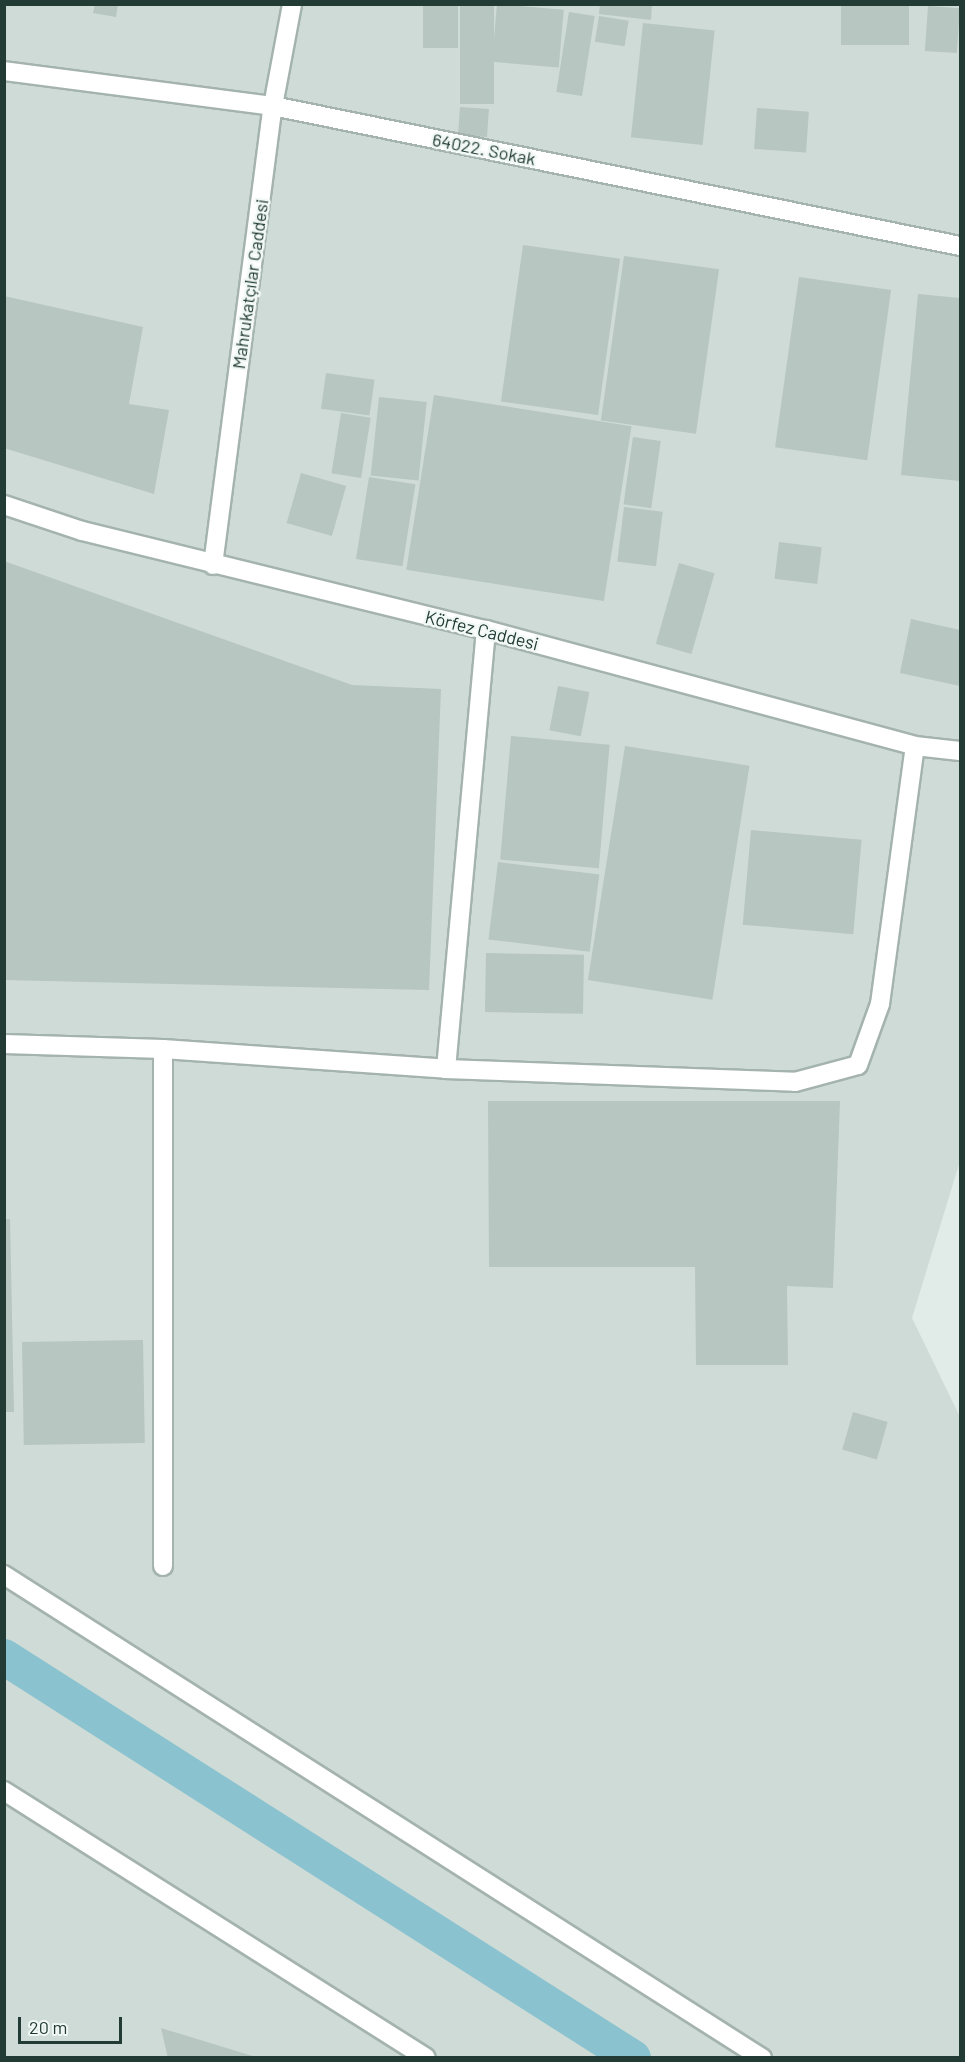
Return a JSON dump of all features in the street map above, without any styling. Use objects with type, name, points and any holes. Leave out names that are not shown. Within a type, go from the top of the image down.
[{"type":"street","name":"Mahrukatçılar Caddesi","points":[[213,565],[273,106],[292,4]]},
{"type":"street","name":"64022. Sokak","points":[[4,70],[273,106],[960,246]]},
{"type":"street","name":"Körfez Caddesi","points":[[4,505],[82,531],[213,565],[486,630],[915,746],[960,751]]},
{"type":"street","points":[[446,1069],[486,630]]},
{"type":"street","points":[[4,1044],[163,1049],[446,1069],[795,1082],[858,1065],[880,1004],[915,746]]},
{"type":"street","points":[[163,1049],[163,1566]]},
{"type":"street","points":[[4,1575],[762,2058]]},
{"type":"street","points":[[4,1791],[426,2058]]},
{"type":"shaded area","points":[[5,5],[960,5],[960,1161],[912,1318],[960,1417],[960,2057],[5,2058]]},
{"type":"building","points":[[95,4],[118,4],[116,17],[93,13]]},
{"type":"building","points":[[423,4],[458,4],[458,48],[423,48]]},
{"type":"building","points":[[460,4],[494,4],[494,104],[460,104]]},
{"type":"building","points":[[497,4],[564,10],[559,68],[492,62]]},
{"type":"building","points":[[600,4],[652,4],[651,20],[599,14]]},
{"type":"building","points":[[841,4],[909,4],[909,45],[841,45]]},
{"type":"building","points":[[928,6],[960,8],[957,53],[925,51]]},
{"type":"building","points":[[569,12],[595,16],[582,96],[556,92]]},
{"type":"building","points":[[599,16],[629,21],[625,46],[595,42]]},
{"type":"building","points":[[643,23],[715,31],[703,145],[631,137]]},
{"type":"building","points":[[460,107],[489,109],[487,137],[458,135]]},
{"type":"building","points":[[757,108],[809,112],[806,153],[754,149]]},
{"type":"building","points":[[523,245],[620,259],[598,415],[501,401]]},
{"type":"building","points":[[624,256],[719,269],[696,434],[601,420]]},
{"type":"building","points":[[799,277],[891,290],[867,460],[775,447]]},
{"type":"building","points":[[918,294],[960,298],[960,481],[901,475]]},
{"type":"building","points":[[4,296],[143,327],[129,404],[169,410],[154,494],[4,448]]},
{"type":"building","points":[[326,373],[375,380],[370,415],[321,409]]},
{"type":"building","points":[[434,395],[632,426],[604,601],[406,570]]},
{"type":"building","points":[[379,397],[427,402],[418,481],[371,476]]},
{"type":"building","points":[[341,413],[371,418],[361,478],[331,473]]},
{"type":"building","points":[[633,437],[661,441],[651,508],[624,504]]},
{"type":"building","points":[[301,473],[346,486],[332,536],[287,523]]},
{"type":"building","points":[[369,477],[415,484],[402,566],[356,559]]},
{"type":"building","points":[[624,507],[663,512],[656,566],[617,562]]},
{"type":"building","points":[[779,542],[822,547],[817,584],[774,579]]},
{"type":"building","points":[[4,561],[352,685],[441,689],[429,990],[4,980]]},
{"type":"building","points":[[679,563],[715,573],[691,654],[656,644]]},
{"type":"building","points":[[911,619],[960,630],[960,686],[900,673]]},
{"type":"building","points":[[558,686],[589,692],[581,736],[549,730]]},
{"type":"building","points":[[511,736],[610,745],[599,868],[500,860]]},
{"type":"building","points":[[625,746],[749,766],[712,1000],[588,980]]},
{"type":"building","points":[[751,830],[862,840],[853,934],[743,925]]},
{"type":"building","points":[[498,862],[599,874],[590,952],[488,939]]},
{"type":"building","points":[[486,953],[584,955],[583,1014],[485,1012]]},
{"type":"building","points":[[488,1101],[840,1101],[833,1288],[787,1286],[788,1365],[696,1365],[695,1267],[489,1267]]},
{"type":"building","points":[[4,1219],[10,1219],[14,1412],[4,1412]]},
{"type":"building","points":[[143,1340],[145,1443],[24,1445],[22,1342]]},
{"type":"building","points":[[853,1412],[888,1422],[877,1459],[842,1449]]},
{"type":"building","points":[[161,2028],[256,2057],[256,2058],[168,2058]]},
{"type":"waterway","points":[[4,1657],[633,2058]]}]
